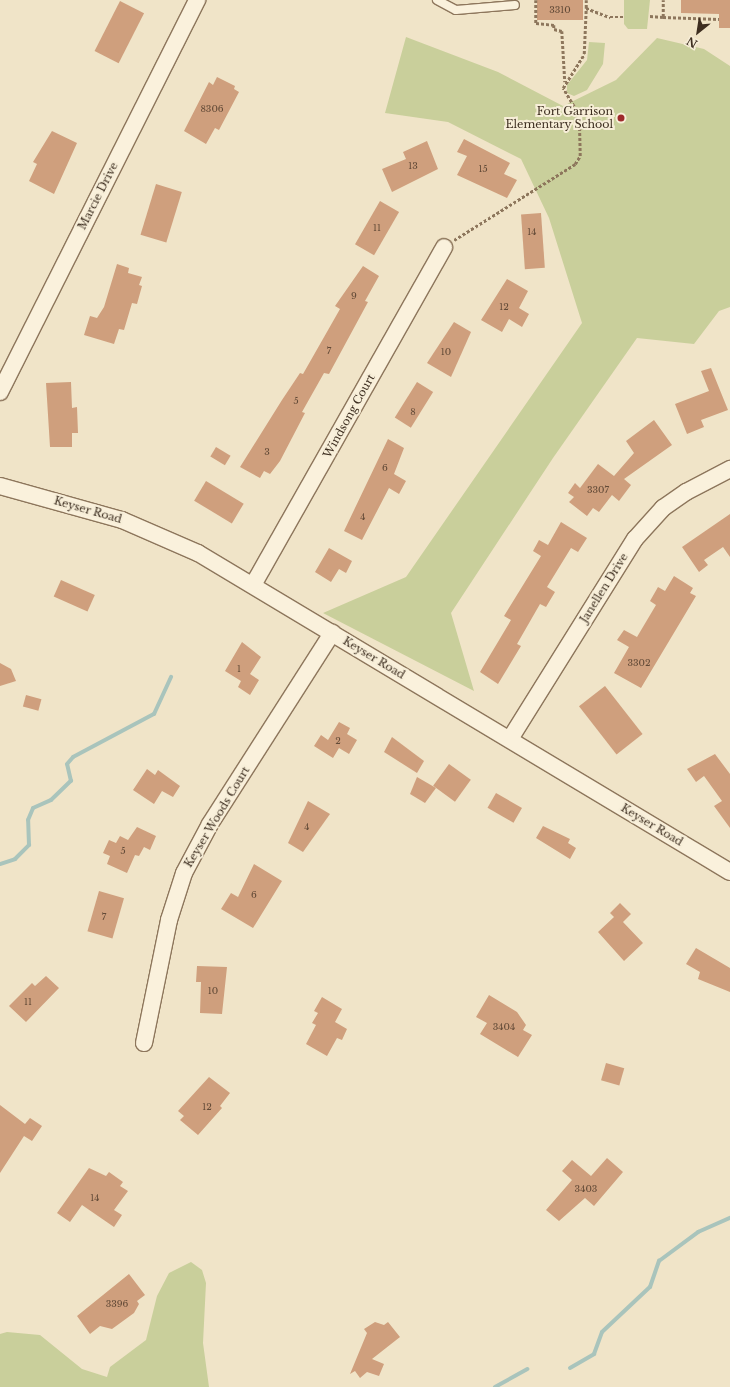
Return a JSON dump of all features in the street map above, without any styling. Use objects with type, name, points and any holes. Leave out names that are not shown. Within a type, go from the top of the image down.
[{"type":"street","name":"Marcie Drive","points":[[0,392],[197,0]]},
{"type":"street","name":"Windsong Court","points":[[253,586],[444,247]]},
{"type":"street","name":"Janellen Drive","points":[[510,739],[635,539],[663,508],[686,492],[730,469]]},
{"type":"street","name":"Keyser Road","points":[[0,486],[146,529],[198,553],[730,872]]},
{"type":"street","name":"Keyser Woods Court","points":[[144,1043],[167,927],[184,873],[210,824],[332,633]]},
{"type":"lane","points":[[437,0],[456,10],[515,5]]},
{"type":"path","points":[[444,247],[575,164],[580,156],[579,115],[566,94],[562,31],[554,29],[554,25],[536,23],[536,0]]},
{"type":"path","points":[[565,82],[584,54],[586,0]]},
{"type":"path","points":[[663,0],[663,17]]},
{"type":"path","points":[[586,8],[610,17],[624,16]]},
{"type":"path","points":[[650,16],[719,19]]},
{"type":"green space","points":[[624,0],[650,0],[647,29],[628,29],[624,24]]},
{"type":"green space","points":[[406,37],[498,72],[563,106],[616,80],[657,38],[704,49],[730,66],[730,307],[719,311],[694,344],[637,338],[553,458],[451,613],[474,691],[323,613],[406,577],[582,323],[549,218],[521,159],[448,122],[385,113]]},
{"type":"green space","points":[[589,42],[605,43],[603,64],[587,90],[574,96],[567,93],[567,85],[587,60]]},
{"type":"green space","points":[[191,1262],[202,1270],[206,1283],[203,1343],[209,1387],[0,1387],[0,1334],[7,1332],[40,1335],[82,1369],[107,1377],[110,1367],[146,1340],[157,1296],[169,1273]]},
{"type":"building","points":[[537,0],[583,0],[583,20],[537,20]]},
{"type":"building","points":[[681,0],[730,0],[730,28],[719,28],[719,14],[681,13]]},
{"type":"building","points":[[120,1],[144,13],[119,63],[95,51]]},
{"type":"building","points":[[217,77],[235,86],[234,89],[239,92],[219,130],[215,128],[206,144],[184,131],[209,82],[213,85]]},
{"type":"building","points":[[52,131],[77,143],[54,194],[29,181],[37,164],[33,162]]},
{"type":"building","points":[[464,139],[510,163],[504,174],[517,180],[507,198],[457,175],[467,156],[457,152]]},
{"type":"building","points":[[427,141],[438,169],[392,192],[382,169],[406,159],[403,152]]},
{"type":"building","points":[[156,184],[182,192],[166,243],[141,235]]},
{"type":"building","points":[[380,201],[399,212],[374,255],[355,244]]},
{"type":"building","points":[[541,213],[545,268],[525,269],[521,214]]},
{"type":"building","points":[[117,264],[129,268],[128,273],[142,277],[139,285],[142,286],[137,304],[132,303],[124,330],[119,329],[114,344],[84,335],[90,316],[97,318],[104,307]]},
{"type":"building","points":[[363,266],[379,276],[365,301],[368,302],[329,374],[324,373],[302,412],[305,413],[280,461],[270,474],[264,471],[260,478],[240,467],[300,373],[303,374],[340,309],[335,306]]},
{"type":"building","points":[[507,279],[528,291],[519,308],[529,314],[522,327],[509,319],[502,332],[481,320]]},
{"type":"building","points":[[454,322],[471,332],[451,377],[427,363]]},
{"type":"building","points":[[711,368],[728,410],[701,420],[704,427],[687,434],[675,404],[709,391],[701,371]]},
{"type":"building","points":[[71,382],[72,408],[77,407],[78,433],[72,433],[72,447],[50,447],[46,383]]},
{"type":"building","points":[[417,382],[433,392],[411,428],[395,418]]},
{"type":"building","points":[[654,420],[672,445],[624,479],[631,485],[619,501],[612,495],[599,512],[593,508],[587,516],[569,502],[574,497],[568,493],[575,483],[580,488],[598,464],[614,476],[634,453],[626,441]]},
{"type":"building","points":[[388,439],[404,448],[394,474],[406,481],[399,494],[389,488],[362,540],[344,531]]},
{"type":"building","points":[[216,447],[231,456],[225,465],[210,456]]},
{"type":"building","points":[[206,481],[244,504],[232,523],[194,501]]},
{"type":"building","points":[[730,514],[730,557],[723,547],[704,560],[708,565],[699,572],[682,547]]},
{"type":"building","points":[[561,522],[587,538],[578,552],[571,548],[547,587],[555,592],[546,607],[540,604],[517,644],[521,646],[498,684],[480,672],[511,620],[504,616],[541,556],[533,551],[539,540],[548,545]]},
{"type":"building","points":[[329,548],[352,561],[346,573],[339,569],[331,582],[315,572]]},
{"type":"building","points":[[674,576],[693,588],[690,593],[696,596],[641,688],[614,673],[629,647],[617,640],[624,630],[637,637],[656,605],[650,601],[658,587],[665,591]]},
{"type":"building","points":[[61,580],[95,595],[87,611],[54,596]]},
{"type":"building","points":[[242,642],[261,657],[250,674],[259,680],[250,695],[238,687],[241,681],[225,671]]},
{"type":"building","points":[[0,663],[11,669],[16,681],[0,686]]},
{"type":"building","points":[[605,686],[643,734],[617,754],[579,706]]},
{"type":"building","points":[[26,695],[41,699],[38,711],[23,707]]},
{"type":"building","points":[[339,722],[350,728],[347,734],[357,740],[349,754],[339,748],[333,758],[314,746],[321,735],[328,740]]},
{"type":"building","points":[[392,737],[424,761],[417,773],[384,752]]},
{"type":"building","points":[[715,754],[730,774],[730,828],[714,806],[722,801],[704,776],[696,782],[687,769]]},
{"type":"building","points":[[449,764],[471,780],[455,802],[433,786]]},
{"type":"building","points":[[147,769],[155,775],[158,770],[180,786],[173,797],[162,791],[154,804],[133,790]]},
{"type":"building","points":[[417,777],[436,788],[425,803],[410,794]]},
{"type":"building","points":[[496,793],[522,808],[513,823],[488,808]]},
{"type":"building","points":[[308,801],[330,814],[303,852],[288,843]]},
{"type":"building","points":[[543,826],[570,839],[568,843],[576,848],[570,859],[536,838]]},
{"type":"building","points":[[137,827],[156,836],[150,850],[144,847],[139,856],[135,855],[127,873],[107,864],[110,856],[103,853],[109,840],[116,843],[120,836],[128,840]]},
{"type":"building","points":[[254,864],[282,881],[253,928],[221,909],[231,893],[238,897]]},
{"type":"building","points":[[99,891],[124,898],[112,939],[87,931]]},
{"type":"building","points":[[620,903],[631,914],[623,922],[643,943],[624,961],[598,932],[614,917],[610,913]]},
{"type":"building","points":[[696,948],[730,968],[730,992],[698,979],[700,972],[686,964]]},
{"type":"building","points":[[197,966],[227,967],[222,1014],[200,1013],[201,982],[196,982]]},
{"type":"building","points":[[46,976],[59,988],[26,1022],[9,1006],[32,983],[35,986]]},
{"type":"building","points":[[489,995],[517,1012],[526,1025],[523,1030],[532,1035],[518,1057],[480,1034],[487,1023],[476,1017]]},
{"type":"building","points":[[322,997],[342,1009],[335,1022],[347,1029],[342,1040],[337,1038],[327,1056],[306,1044],[316,1025],[312,1023],[318,1013],[314,1011]]},
{"type":"building","points":[[606,1063],[624,1068],[619,1086],[601,1080]]},
{"type":"building","points":[[209,1077],[230,1093],[220,1106],[222,1108],[198,1135],[180,1120],[184,1116],[178,1111]]},
{"type":"building","points":[[0,1105],[25,1124],[30,1118],[42,1126],[32,1141],[24,1136],[0,1173]]},
{"type":"building","points":[[607,1158],[623,1172],[594,1206],[585,1198],[559,1221],[546,1210],[572,1180],[562,1171],[572,1160],[591,1176]]},
{"type":"building","points":[[89,1168],[106,1176],[109,1172],[123,1182],[120,1186],[128,1191],[114,1210],[122,1215],[114,1227],[82,1205],[70,1222],[57,1213]]},
{"type":"building","points":[[129,1274],[145,1295],[137,1301],[139,1304],[134,1313],[112,1329],[100,1326],[90,1334],[77,1316]]},
{"type":"building","points":[[375,1322],[384,1325],[388,1322],[400,1337],[372,1359],[384,1364],[379,1376],[367,1372],[360,1378],[355,1371],[350,1374],[367,1333],[364,1329]]},
{"type":"waterway","points":[[0,864],[15,859],[29,845],[28,820],[33,808],[51,800],[71,781],[67,764],[73,757],[154,714],[171,677]]},
{"type":"waterway","points":[[570,1368],[594,1354],[602,1332],[650,1287],[659,1261],[698,1232],[730,1218]]},
{"type":"waterway","points":[[495,1387],[527,1369]]},
{"type":"place","name":"Fort Garrison Elementary School","points":[[621,118]]}]
